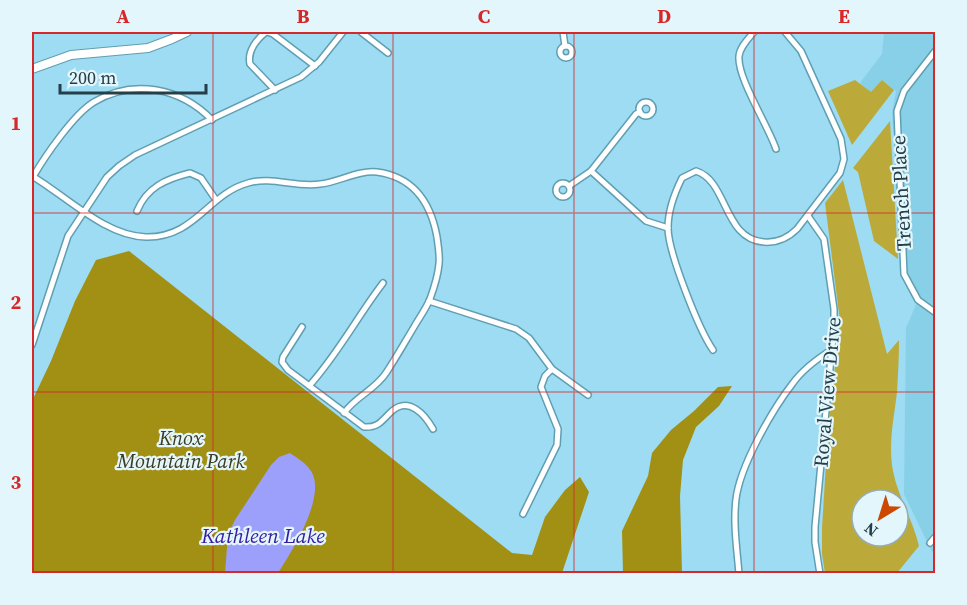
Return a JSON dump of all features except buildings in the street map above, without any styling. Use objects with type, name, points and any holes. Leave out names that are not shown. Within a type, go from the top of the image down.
[{"type":"main road","points":[[32,69],[71,55],[148,48],[187,32]]},
{"type":"street","points":[[274,90],[250,64],[249,58],[250,50],[267,32],[273,34],[315,66]]},
{"type":"street","points":[[32,345],[68,236],[107,177],[119,165],[135,155],[301,76],[315,66],[344,32]]},
{"type":"street","points":[[360,32],[388,54]]},
{"type":"street","points":[[563,32],[565,46]]},
{"type":"street","points":[[753,32],[739,54],[740,63],[744,80],[776,148]]},
{"type":"street","points":[[713,350],[705,338],[676,264],[668,228],[674,199],[682,178],[696,171],[704,173],[711,180],[728,213],[740,230],[748,238],[767,243],[789,236],[808,216],[840,173],[844,159],[841,140],[801,51],[785,32]]},
{"type":"street","name":"Trench Place","points":[[935,51],[908,86],[897,111],[904,274],[918,300],[936,313]]},
{"type":"street","points":[[212,120],[198,106],[165,92],[133,89],[115,93],[82,111],[32,176],[109,227],[124,234],[149,237],[170,233],[186,226],[216,200],[236,188],[260,181],[287,182],[307,186],[362,172],[376,172],[400,180],[419,193],[427,203],[434,223],[438,247],[439,263],[429,301],[386,375],[376,387],[355,400],[344,413]]},
{"type":"street","points":[[569,186],[591,171],[640,112]]},
{"type":"street","points":[[591,171],[646,220],[668,228]]},
{"type":"street","points":[[137,211],[141,200],[149,190],[163,181],[190,173],[201,178],[216,200]]},
{"type":"street","name":"Royal View Drive","points":[[808,216],[824,239],[834,309],[814,542],[820,573]]},
{"type":"street","points":[[309,386],[338,352],[351,328],[383,283]]},
{"type":"street","points":[[429,301],[516,328],[529,338],[552,369],[588,395]]},
{"type":"street","points":[[302,327],[282,362],[288,370],[364,427],[382,423],[393,410],[409,405],[419,410],[433,429]]},
{"type":"street","points":[[739,573],[734,522],[741,475],[752,451],[794,382],[811,364],[831,350]]},
{"type":"street","points":[[523,514],[557,445],[559,436],[542,387],[545,376],[552,369]]},
{"type":"street","points":[[930,543],[936,536]]},
{"type":"shaded area","points":[[884,32],[935,32],[936,547],[932,552],[910,506],[910,488],[904,488],[906,328],[918,300],[904,274],[892,113],[896,91],[882,80],[871,93],[860,83],[882,54]]},
{"type":"shaded area","points":[[855,80],[871,92],[882,80],[894,90],[852,145],[828,91]]},
{"type":"shaded area","points":[[890,121],[898,259],[874,241],[858,172],[853,168]]},
{"type":"shaded area","points":[[843,180],[887,354],[899,340],[897,392],[891,441],[893,471],[897,488],[850,488],[850,548],[910,548],[910,520],[919,546],[897,573],[825,573],[822,528],[828,430],[840,321],[825,203]]},
{"type":"green space","name":"Knox Mountain Park","points":[[129,251],[512,553],[532,555],[545,517],[565,490],[580,477],[589,492],[562,573],[32,573],[32,401],[75,301],[96,260]]},
{"type":"green space","points":[[732,386],[719,406],[696,427],[683,460],[680,496],[682,573],[623,573],[622,531],[648,476],[652,453],[671,430],[718,387]]},
{"type":"water","name":"Kathleen Lake","points":[[290,453],[309,468],[315,482],[315,494],[311,508],[299,538],[278,573],[225,573],[228,534],[235,520],[271,465],[279,457]]}]
